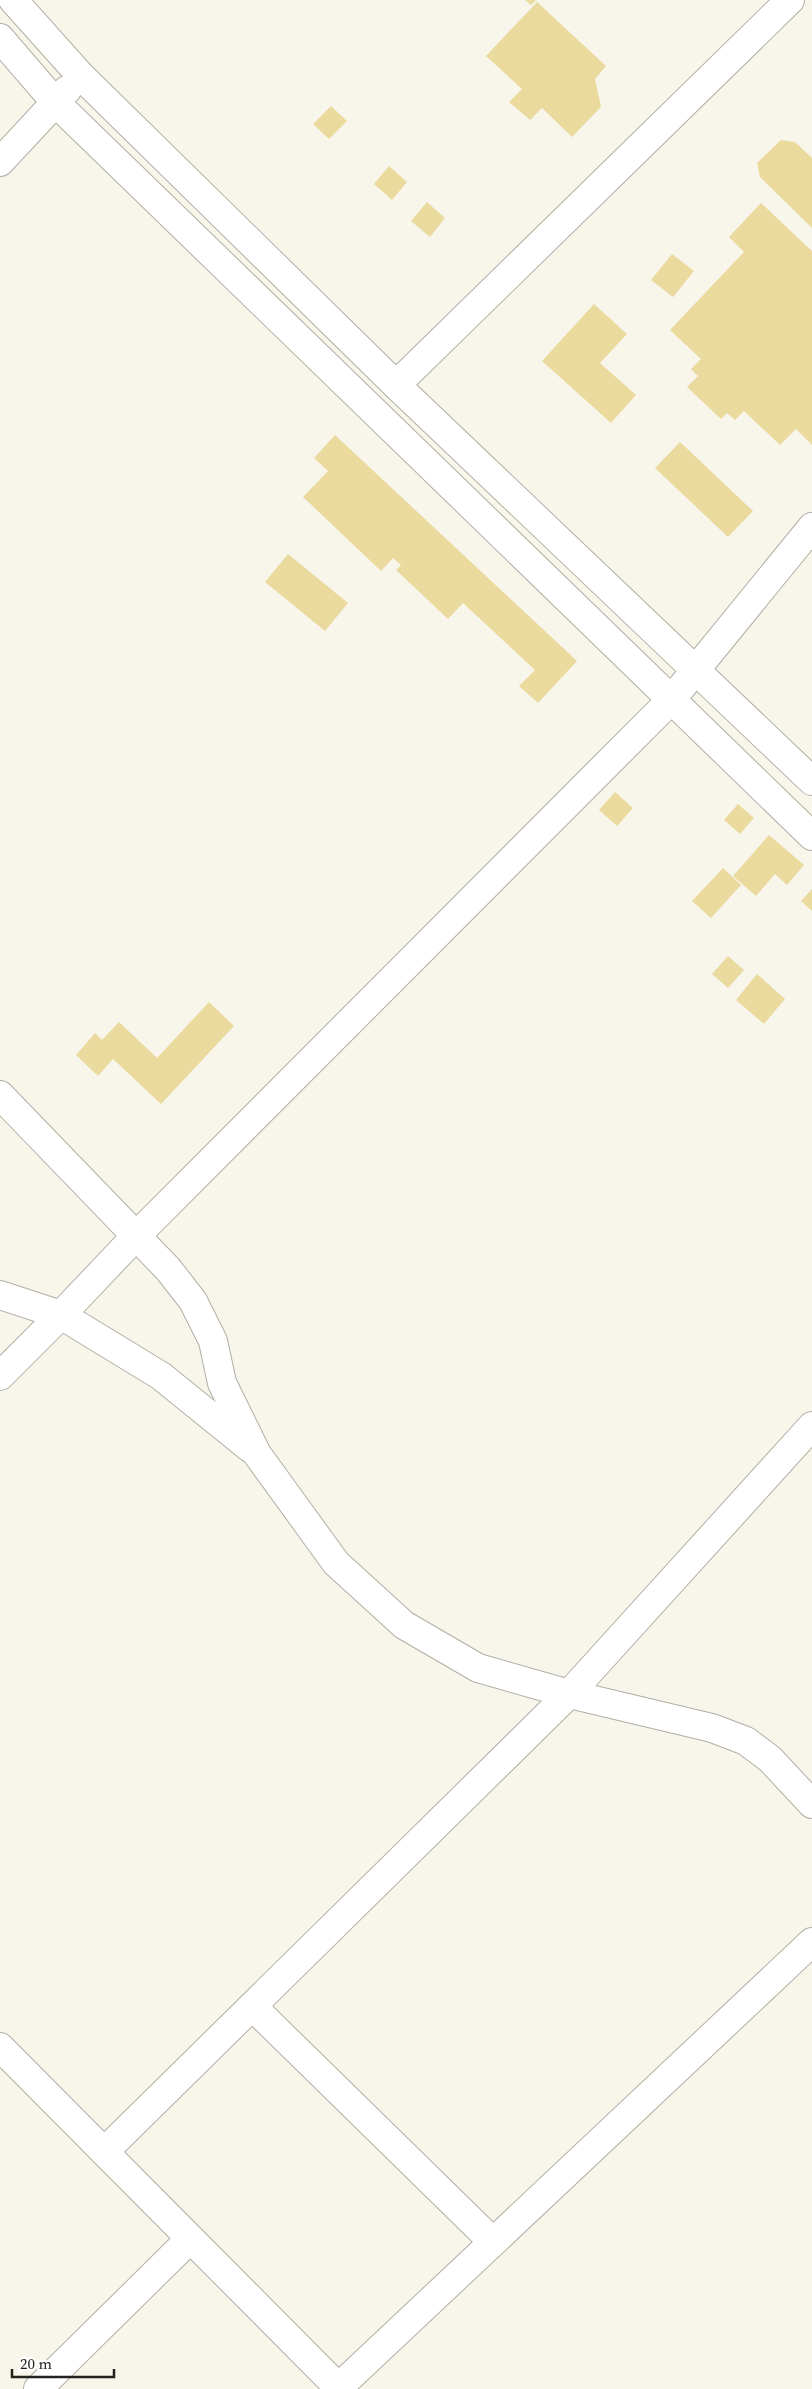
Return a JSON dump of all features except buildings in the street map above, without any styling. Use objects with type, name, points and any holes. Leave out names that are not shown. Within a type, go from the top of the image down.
[{"type":"street","points":[[13,0],[81,76],[396,385],[812,781]]},
{"type":"street","points":[[396,385],[790,0]]},
{"type":"street","points":[[0,38],[55,102],[812,836]]},
{"type":"street","points":[[0,162],[81,76]]},
{"type":"street","points":[[0,1376],[61,1316],[135,1237],[671,700],[812,527]]},
{"type":"street","points":[[0,1095],[135,1237],[168,1269],[193,1301],[212,1341],[222,1383],[257,1454],[336,1563],[404,1625],[478,1668],[569,1694],[712,1728],[746,1741],[770,1760],[812,1804]]},
{"type":"street","points":[[0,1296],[61,1316],[161,1376],[257,1454]]},
{"type":"street","points":[[104,2152],[569,1694],[812,1426]]},
{"type":"street","points":[[0,2047],[339,2388],[812,1942]]},
{"type":"street","points":[[252,2006],[493,2242]]},
{"type":"street","points":[[38,2389],[190,2239]]}]
